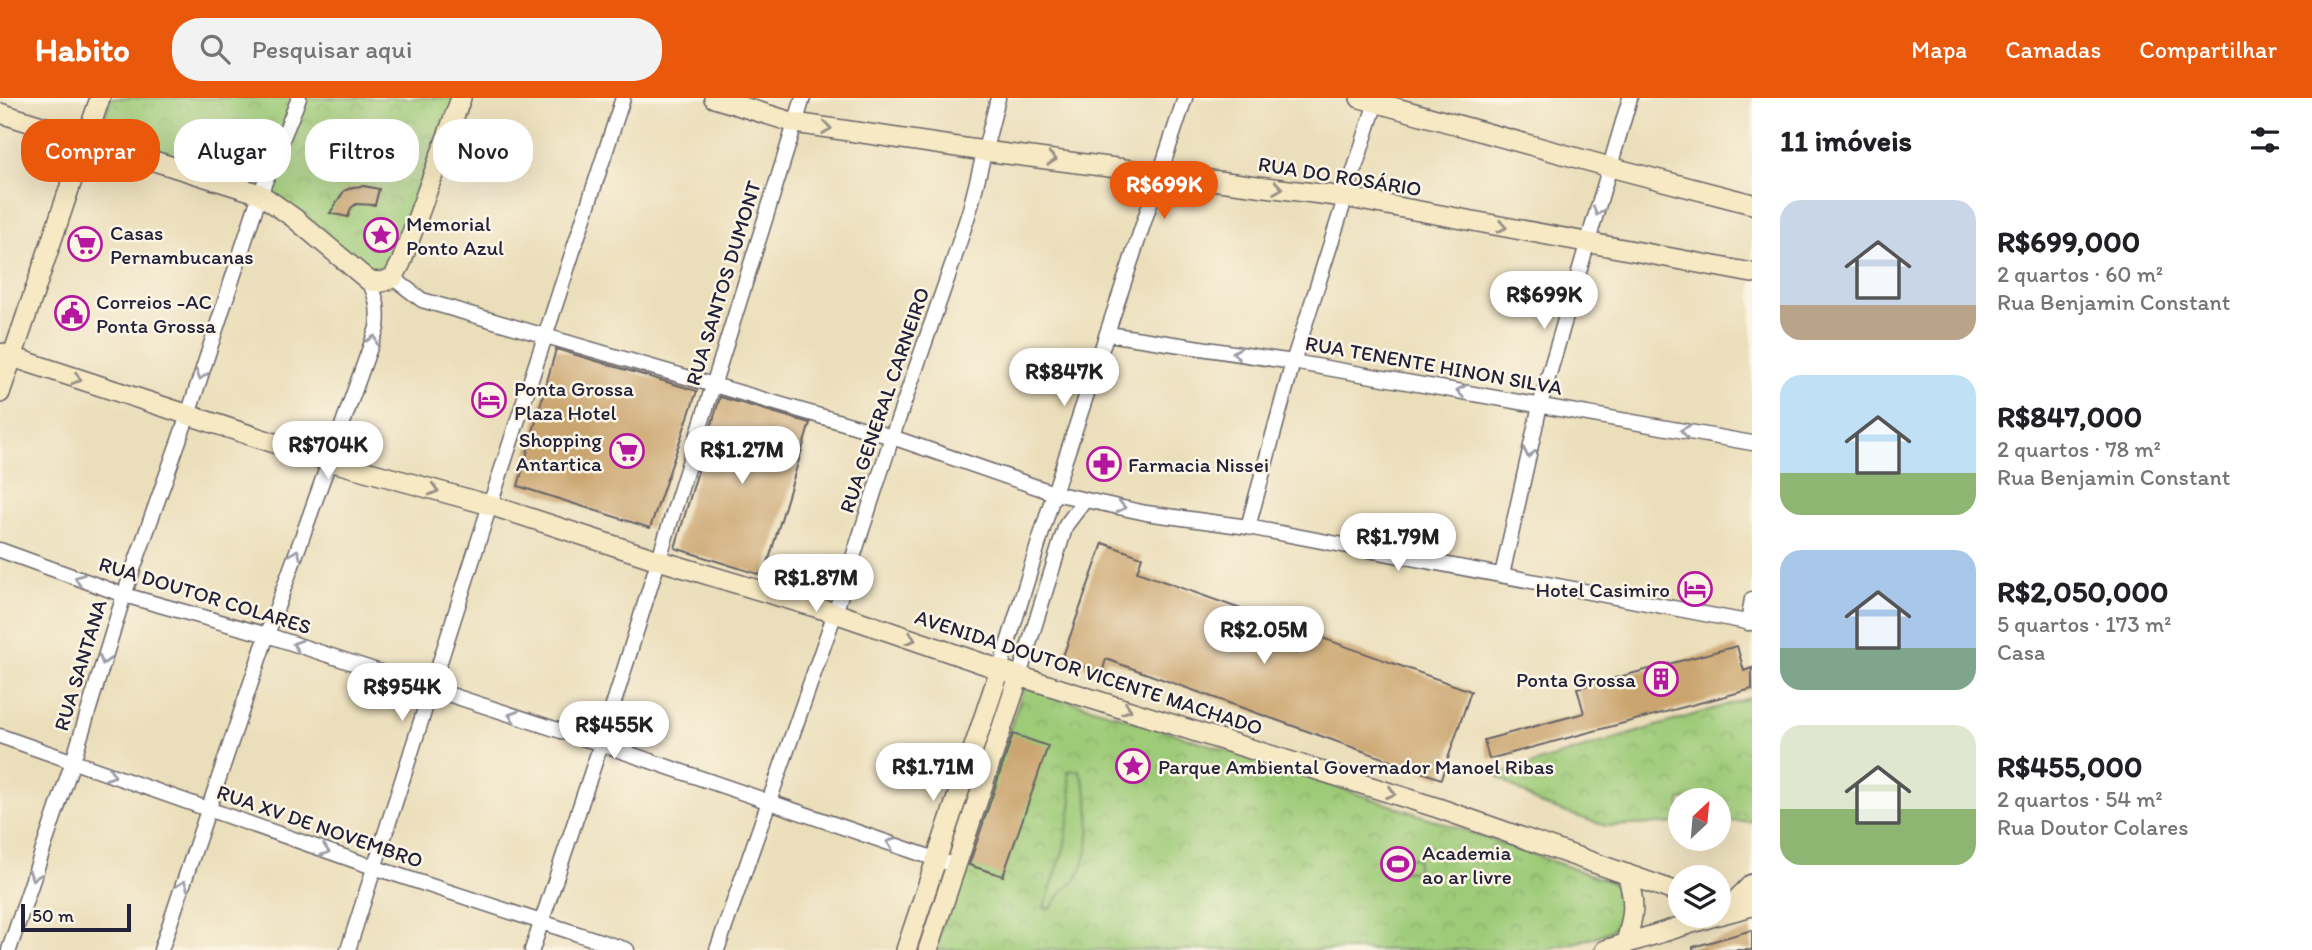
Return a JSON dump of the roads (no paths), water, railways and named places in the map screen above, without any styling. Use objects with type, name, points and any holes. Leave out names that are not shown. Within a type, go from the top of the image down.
[{"type":"main road","points":[[93,119],[100,98]]},
{"type":"main road","points":[[160,164],[260,194],[294,218],[369,281],[382,282],[393,278],[401,264],[461,98]]},
{"type":"main road","name":"RUA DO ROSÁRIO","points":[[714,98],[795,123],[984,151],[1344,197],[1752,273]]},
{"type":"main road","points":[[1368,100],[1752,204]]},
{"type":"main road","points":[[0,113],[21,120]]},
{"type":"main road","points":[[0,393],[6,355],[71,182]]},
{"type":"main road","name":"AVENIDA DOUTOR VICENTE MACHADO","points":[[6,355],[329,461],[490,505],[835,613],[1019,677],[1426,804],[1668,889]]},
{"type":"main road","points":[[906,950],[999,669]]},
{"type":"main road","points":[[928,950],[1019,677]]},
{"type":"main road","points":[[1625,945],[1632,924],[1634,905],[1627,874]]},
{"type":"main road","points":[[1731,904],[1752,884]]},
{"type":"main road","points":[[1731,910],[1752,906]]},
{"type":"main road","points":[[1605,950],[1675,928]]},
{"type":"street","name":"RUA SANTANA","points":[[9,950],[73,761],[124,595],[188,415],[260,194],[299,98]]},
{"type":"street","points":[[348,950],[623,98]]},
{"type":"street","name":"RUA SANTOS DUMONT","points":[[532,950],[601,744],[803,98]]},
{"type":"street","name":"RUA GENERAL CARNEIRO","points":[[717,950],[835,613],[953,262],[970,209],[998,98]]},
{"type":"street","points":[[999,669],[1054,493],[1185,98]]},
{"type":"street","points":[[1502,575],[1540,405],[1630,98]]},
{"type":"street","points":[[1248,527],[1293,362],[1344,197],[1368,100]]},
{"type":"street","points":[[393,278],[422,300],[892,438],[1054,493],[1146,513],[1248,527],[1750,623],[1752,599]]},
{"type":"street","points":[[161,950],[267,635],[377,328],[377,298],[369,281]]},
{"type":"street","name":"RUA TENENTE HINON SILVA","points":[[1108,334],[1293,362],[1752,443]]},
{"type":"street","points":[[1019,677],[1066,525],[1085,500]]},
{"type":"street","name":"RUA DOUTOR COLARES","points":[[0,550],[124,595],[267,635],[601,744],[956,866]]},
{"type":"street","name":"RUA XV DE NOVEMBRO","points":[[0,736],[373,867],[627,950]]},
{"type":"place","name":"Memorial Ponto Azul","points":[[381,235]]},
{"type":"place","name":"Casas Pernambucanas","points":[[85,244]]},
{"type":"place","name":"Correios -AC Ponta Grossa","points":[[72,313]]},
{"type":"place","name":"Ponta Grossa Plaza Hotel","points":[[489,400]]},
{"type":"place","name":"Shopping Antartica","points":[[627,451]]},
{"type":"place","name":"Farmacia Nissei","points":[[1104,464]]},
{"type":"place","name":"Hotel Casimiro","points":[[1695,589]]},
{"type":"place","name":"Ponta Grossa","points":[[1661,679]]},
{"type":"place","name":"Parque Ambiental Governador Manoel Ribas","points":[[1133,766]]},
{"type":"place","name":"Academia ao ar livre","points":[[1398,864]]}]
